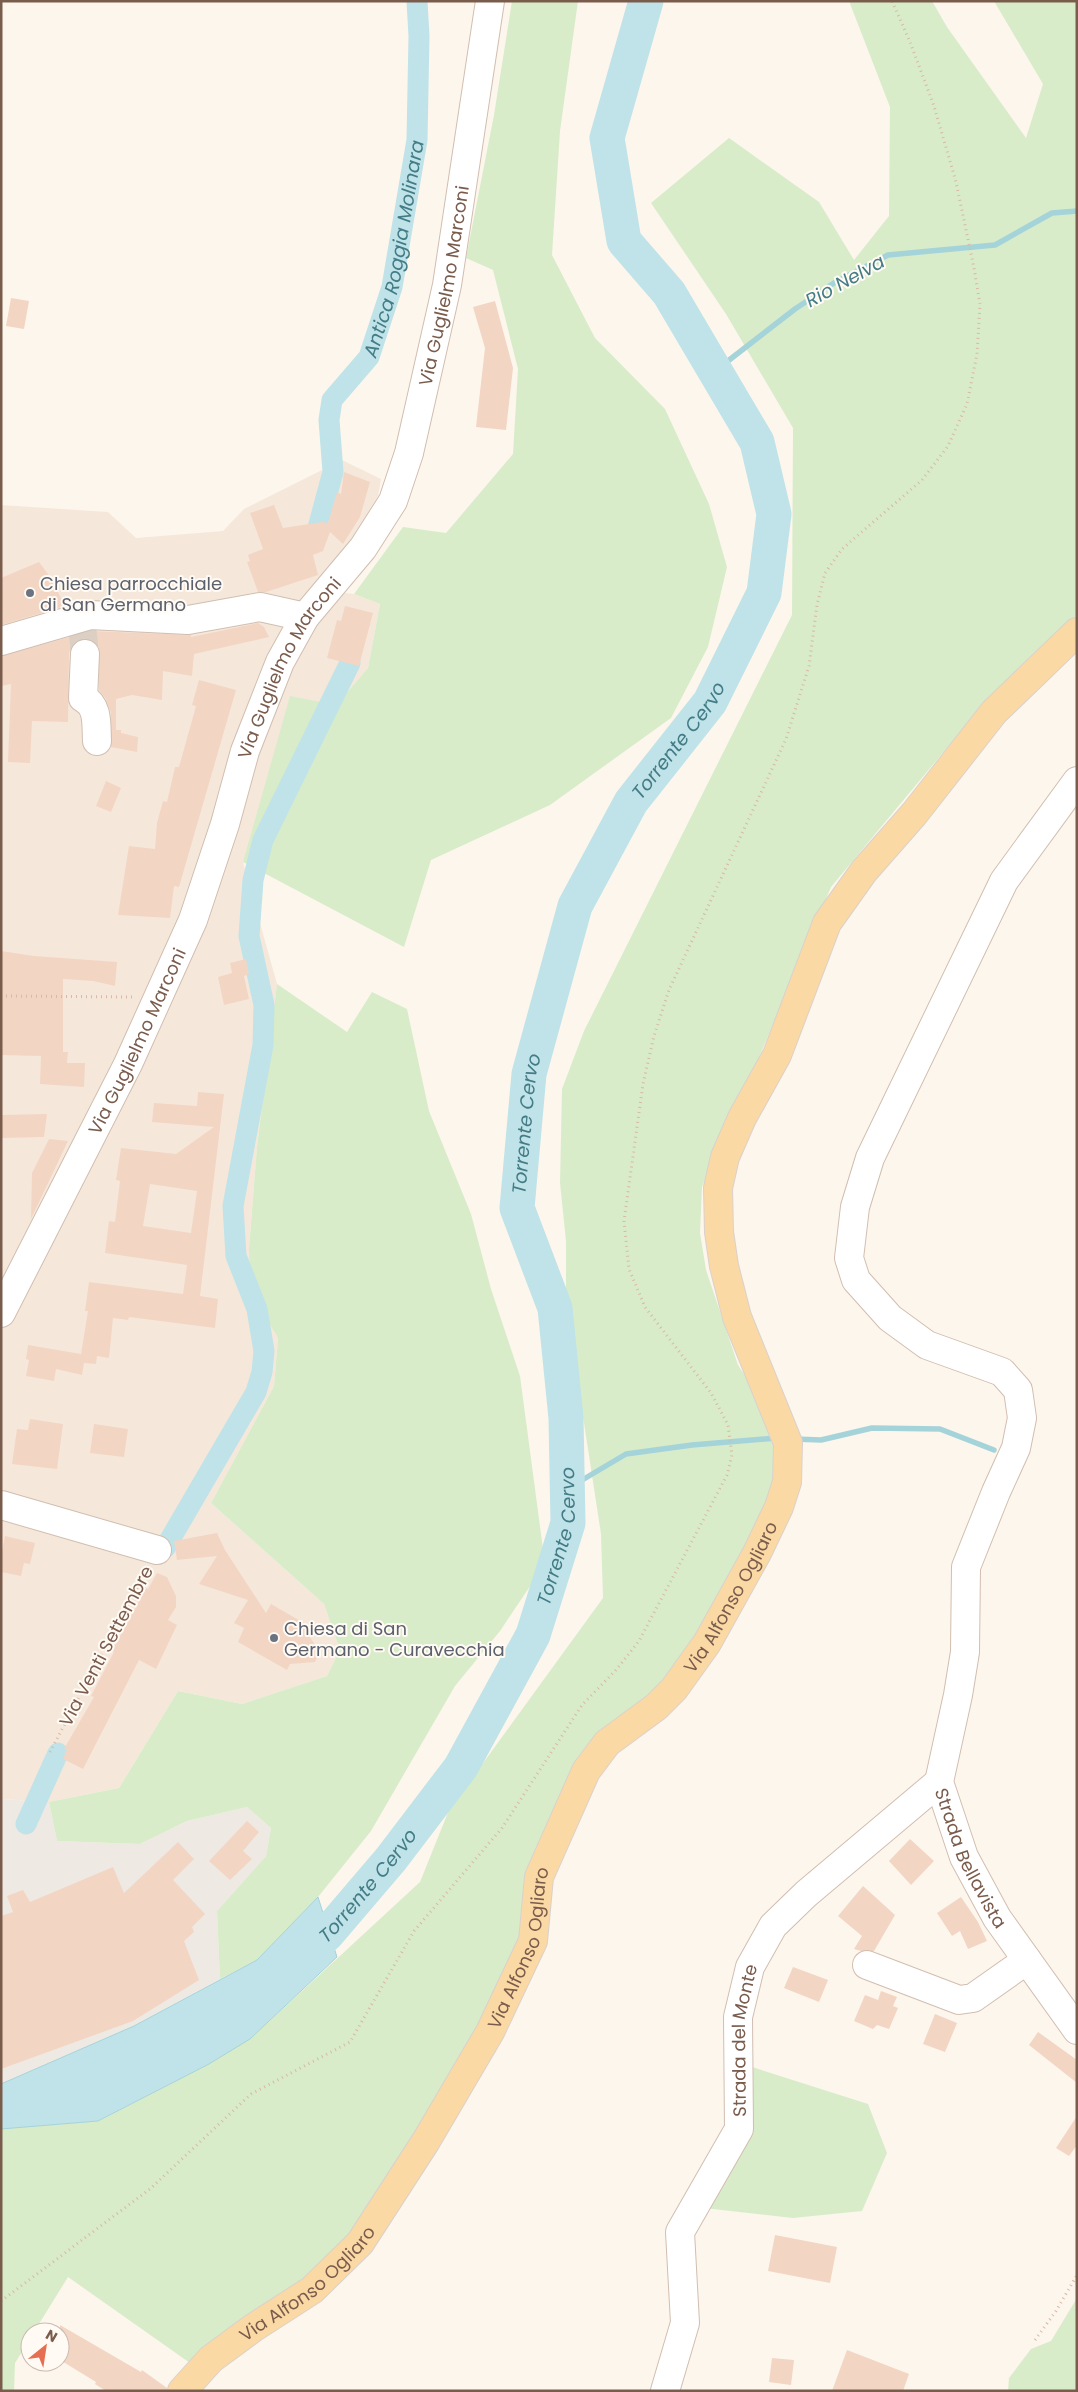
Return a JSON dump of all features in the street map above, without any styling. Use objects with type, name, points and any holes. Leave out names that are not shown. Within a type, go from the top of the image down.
[{"type":"main road","name":"Via Alfonso Ogliaro","points":[[182,2391],[210,2358],[312,2290],[360,2243],[426,2141],[490,2032],[533,1941],[539,1877],[586,1771],[607,1743],[656,1707],[674,1689],[707,1643],[757,1553],[780,1507],[787,1482],[788,1443],[737,1317],[724,1266],[719,1232],[718,1188],[725,1157],[742,1118],[777,1055],[827,923],[864,871],[914,814],[994,712],[1077,632]]},
{"type":"street","name":"Via Guglielmo Marconi","points":[[1,1313],[12,1271],[128,1064],[193,920],[225,824],[246,751],[280,662],[305,617],[363,548],[393,501],[409,453],[447,285],[490,1]]},
{"type":"street","points":[[1,641],[82,621],[90,615],[188,620],[260,608],[305,617]]},
{"type":"street","points":[[85,654],[83,698],[90,701],[95,710],[97,741]]},
{"type":"street","name":"Strada Bellavista","points":[[1077,781],[1004,881],[870,1158],[855,1207],[849,1258],[856,1280],[890,1318],[927,1344],[1002,1372],[1018,1390],[1022,1418],[1016,1448],[966,1567],[965,1652],[958,1695],[939,1782],[964,1857],[997,1918],[1077,2030]]},
{"type":"street","name":"Via Venti Settembre","points":[[1,1505],[157,1550]]},
{"type":"street","name":"Strada del Monte","points":[[665,2391],[686,2324],[680,2232],[739,2129],[738,2017],[750,1967],[773,1926],[786,1913],[939,1782]]},
{"type":"street","points":[[867,1965],[959,2000],[973,1998],[1027,1960]]},
{"type":"path","points":[[1,2301],[150,2190],[251,2094],[350,2042],[414,1931],[502,1828],[582,1705],[616,1670],[639,1641],[727,1475],[732,1455],[728,1425],[711,1393],[645,1307],[629,1269],[624,1221],[643,1084],[654,1036],[669,990],[786,739],[809,666],[817,605],[825,573],[842,549],[922,480],[948,446],[968,404],[977,354],[980,304],[974,268],[956,182],[934,106],[892,1]]},
{"type":"path","points":[[1,996],[158,997]]},
{"type":"path","name":"Via Venti Settembre","points":[[50,1752],[157,1550]]},
{"type":"path","points":[[1035,2340],[1056,2311],[1077,2275]]},
{"type":"shaded area","points":[[342,460],[381,479],[378,496],[336,564],[314,589],[354,594],[380,604],[368,668],[336,705],[243,862],[277,984],[257,1147],[249,1248],[250,1292],[278,1338],[274,1386],[211,1503],[324,1604],[340,1650],[327,1676],[242,1704],[178,1691],[119,1788],[49,1802],[1,1799],[1,505],[108,512],[136,538],[223,531],[244,509]]},
{"type":"shaded area","points":[[1,1799],[49,1802],[57,1841],[140,1844],[187,1821],[247,1807],[271,1828],[266,1856],[217,1911],[220,1979],[134,2026],[1,2084]]},
{"type":"green space","points":[[512,1],[578,1],[560,131],[552,255],[595,338],[665,409],[709,504],[727,567],[708,647],[671,718],[550,805],[431,860],[404,947],[243,862],[290,696],[336,705],[368,668],[380,604],[354,594],[403,527],[446,533],[513,454],[518,369],[493,270],[466,258],[494,115]]},
{"type":"green space","points":[[849,1],[932,1],[947,27],[1026,138],[1043,84],[994,1],[1077,1],[1077,615],[981,707],[831,887],[752,1074],[726,1124],[702,1187],[700,1233],[706,1270],[738,1365],[775,1421],[781,1483],[696,1636],[665,1679],[650,1694],[600,1730],[574,1764],[525,1876],[519,1939],[478,2027],[415,2134],[351,2233],[306,2277],[190,2363],[68,2277],[40,2322],[20,2322],[20,2355],[15,2363],[14,2391],[1,2391],[1,2129],[99,2121],[209,2064],[250,2039],[420,1882],[449,1810],[603,1598],[601,1534],[584,1423],[566,1331],[566,1241],[560,1183],[562,1089],[584,1031],[792,615],[793,428],[726,314],[651,203],[729,138],[819,202],[854,260],[889,216],[890,107]]},
{"type":"green space","points":[[277,984],[347,1032],[372,992],[407,1009],[429,1111],[471,1214],[491,1289],[520,1376],[545,1564],[500,1631],[455,1686],[371,1831],[318,1897],[257,1960],[220,1979],[217,1911],[266,1856],[271,1828],[247,1807],[187,1821],[140,1844],[57,1841],[49,1802],[119,1788],[178,1691],[242,1704],[327,1676],[340,1650],[324,1604],[211,1503],[274,1386],[278,1338],[250,1292],[249,1248],[257,1147]]},
{"type":"green space","points":[[749,2066],[868,2104],[887,2153],[862,2211],[793,2218],[704,2208]]},
{"type":"green space","points":[[1077,2298],[1077,2391],[1008,2391],[1009,2378],[1031,2349],[1051,2341]]},
{"type":"water","points":[[318,1897],[337,1957],[250,2039],[209,2064],[98,2121],[1,2129],[1,2084],[134,2026],[257,1960]]},
{"type":"building","points":[[11,298],[29,301],[24,329],[6,326]]},
{"type":"building","points":[[495,301],[513,368],[506,430],[476,427],[485,348],[473,307]]},
{"type":"building","points":[[344,472],[370,482],[360,517],[343,544],[330,532],[323,551],[313,555],[318,575],[266,592],[258,592],[247,562],[250,561],[248,555],[263,549],[250,513],[274,505],[283,528],[322,522],[328,523],[337,492],[341,494]]},
{"type":"building","name":"Chiesa parrocchiale di San Germano","points":[[39,562],[51,578],[65,606],[1,625],[1,578]]},
{"type":"building","points":[[345,606],[373,613],[359,666],[327,658],[337,620],[341,621]]},
{"type":"building","points":[[258,623],[264,627],[269,637],[194,654],[192,676],[163,671],[162,700],[132,695],[116,699],[116,730],[121,730],[121,733],[138,737],[137,752],[111,747],[111,713],[106,699],[99,690],[99,647],[93,641],[85,638],[77,640],[69,653],[68,722],[32,721],[30,763],[8,762],[11,684],[1,686],[1,656],[92,631],[191,635],[191,637]]},
{"type":"building","points":[[199,680],[236,690],[179,887],[174,886],[170,918],[118,915],[129,846],[155,849],[157,823],[163,801],[167,802],[175,767],[179,767],[196,706],[192,705]]},
{"type":"building","points":[[106,781],[121,788],[111,812],[96,806]]},
{"type":"building","points":[[1,951],[34,956],[117,962],[115,986],[93,981],[63,979],[63,1052],[68,1052],[67,1063],[85,1063],[84,1087],[40,1084],[41,1056],[1,1055]]},
{"type":"building","points":[[246,959],[249,974],[244,976],[249,999],[224,1005],[218,977],[232,973],[230,963]]},
{"type":"building","points":[[198,1092],[224,1094],[200,1296],[218,1299],[215,1328],[129,1317],[128,1320],[113,1318],[109,1358],[97,1356],[96,1364],[84,1363],[82,1375],[56,1369],[54,1381],[26,1376],[29,1360],[26,1359],[28,1345],[81,1354],[88,1311],[85,1311],[89,1282],[183,1294],[187,1265],[105,1253],[109,1221],[115,1222],[120,1181],[116,1180],[121,1148],[176,1154],[214,1127],[152,1122],[154,1103],[197,1106]],"holes":[[[150,1184],[197,1191],[191,1233],[143,1226]]]},
{"type":"building","points":[[47,1114],[44,1137],[1,1138],[1,1115]]},
{"type":"building","points":[[49,1139],[68,1141],[31,1219],[32,1173]]},
{"type":"building","points":[[30,1419],[63,1424],[57,1469],[12,1464],[17,1429],[28,1430]]},
{"type":"building","points":[[94,1424],[128,1429],[124,1457],[90,1453]]},
{"type":"building","points":[[217,1533],[225,1550],[266,1613],[271,1604],[311,1627],[307,1633],[320,1652],[315,1662],[290,1664],[287,1670],[238,1642],[244,1628],[234,1623],[248,1600],[199,1584],[217,1556],[177,1560],[174,1541]]},
{"type":"building","points":[[5,1536],[35,1543],[30,1564],[24,1563],[21,1576],[1,1572],[1,1556]]},
{"type":"building","points":[[157,1573],[167,1577],[176,1596],[176,1607],[168,1620],[177,1625],[156,1669],[139,1660],[83,1769],[63,1759],[67,1750],[64,1749],[94,1697],[91,1696],[114,1652],[112,1651],[146,1588],[148,1589]]},
{"type":"building","points":[[247,1821],[259,1832],[243,1851],[252,1859],[230,1880],[209,1861]]},
{"type":"building","points":[[910,1839],[934,1861],[911,1885],[889,1861]]},
{"type":"building","points":[[178,1842],[194,1859],[173,1880],[205,1914],[192,1927],[194,1932],[184,1941],[199,1980],[133,2021],[1,2069],[1,1916],[13,1912],[7,1896],[23,1890],[30,1902],[113,1867],[124,1893]]},
{"type":"building","points":[[863,1886],[895,1915],[874,1951],[854,1949],[862,1936],[838,1916]]},
{"type":"building","points":[[961,1897],[978,1922],[987,1941],[968,1949],[960,1931],[952,1936],[937,1913]]},
{"type":"building","points":[[793,1967],[828,1980],[819,2002],[784,1988]]},
{"type":"building","points":[[881,1991],[897,1997],[893,2006],[898,2008],[889,2029],[877,2025],[873,2029],[854,2021],[865,1995],[878,2000]]},
{"type":"building","points":[[935,2014],[957,2023],[945,2052],[923,2044]]},
{"type":"building","points":[[1038,2032],[1077,2060],[1077,2083],[1029,2045]]},
{"type":"building","points":[[1077,2116],[1077,2145],[1069,2156],[1056,2148]]},
{"type":"building","points":[[775,2235],[837,2247],[830,2283],[768,2271]]},
{"type":"building","points":[[70,2331],[141,2372],[142,2370],[167,2388],[167,2391],[106,2391],[95,2384],[96,2382],[70,2366]]},
{"type":"building","points":[[847,2350],[909,2374],[903,2391],[832,2391]]},
{"type":"building","points":[[772,2358],[794,2360],[791,2385],[769,2382]]},
{"type":"waterway","name":"Antica Roggia Molinara","points":[[315,539],[333,472],[329,420],[332,400],[369,357],[392,287],[417,140],[419,36],[417,1]]},
{"type":"waterway","name":"Torrente Cervo","points":[[293,1963],[327,1934],[391,1859],[461,1767],[533,1635],[568,1523],[566,1418],[555,1308],[517,1208],[529,1074],[575,906],[631,802],[710,702],[764,593],[774,514],[757,442],[669,293],[624,241],[607,138],[646,1]]},
{"type":"waterway","name":"Rio Nelva","points":[[715,371],[795,309],[834,283],[888,255],[995,245],[1052,213],[1077,211]]},
{"type":"waterway","points":[[165,1548],[256,1392],[262,1372],[264,1351],[257,1309],[236,1256],[233,1206],[263,1045],[264,1005],[249,936],[253,880],[263,840],[350,663]]},
{"type":"waterway","points":[[794,1439],[821,1440],[872,1428],[940,1429],[994,1450]]},
{"type":"waterway","points":[[567,1489],[626,1454],[692,1445],[777,1438]]},
{"type":"waterway","points":[[26,1824],[58,1753]]},
{"type":"tunnel","points":[[82,625],[85,654]]},
{"type":"place","name":"Chiesa parrocchiale di San Germano","points":[[30,593]]},
{"type":"place","name":"Chiesa di San Germano - Curavecchia","points":[[274,1638]]}]
